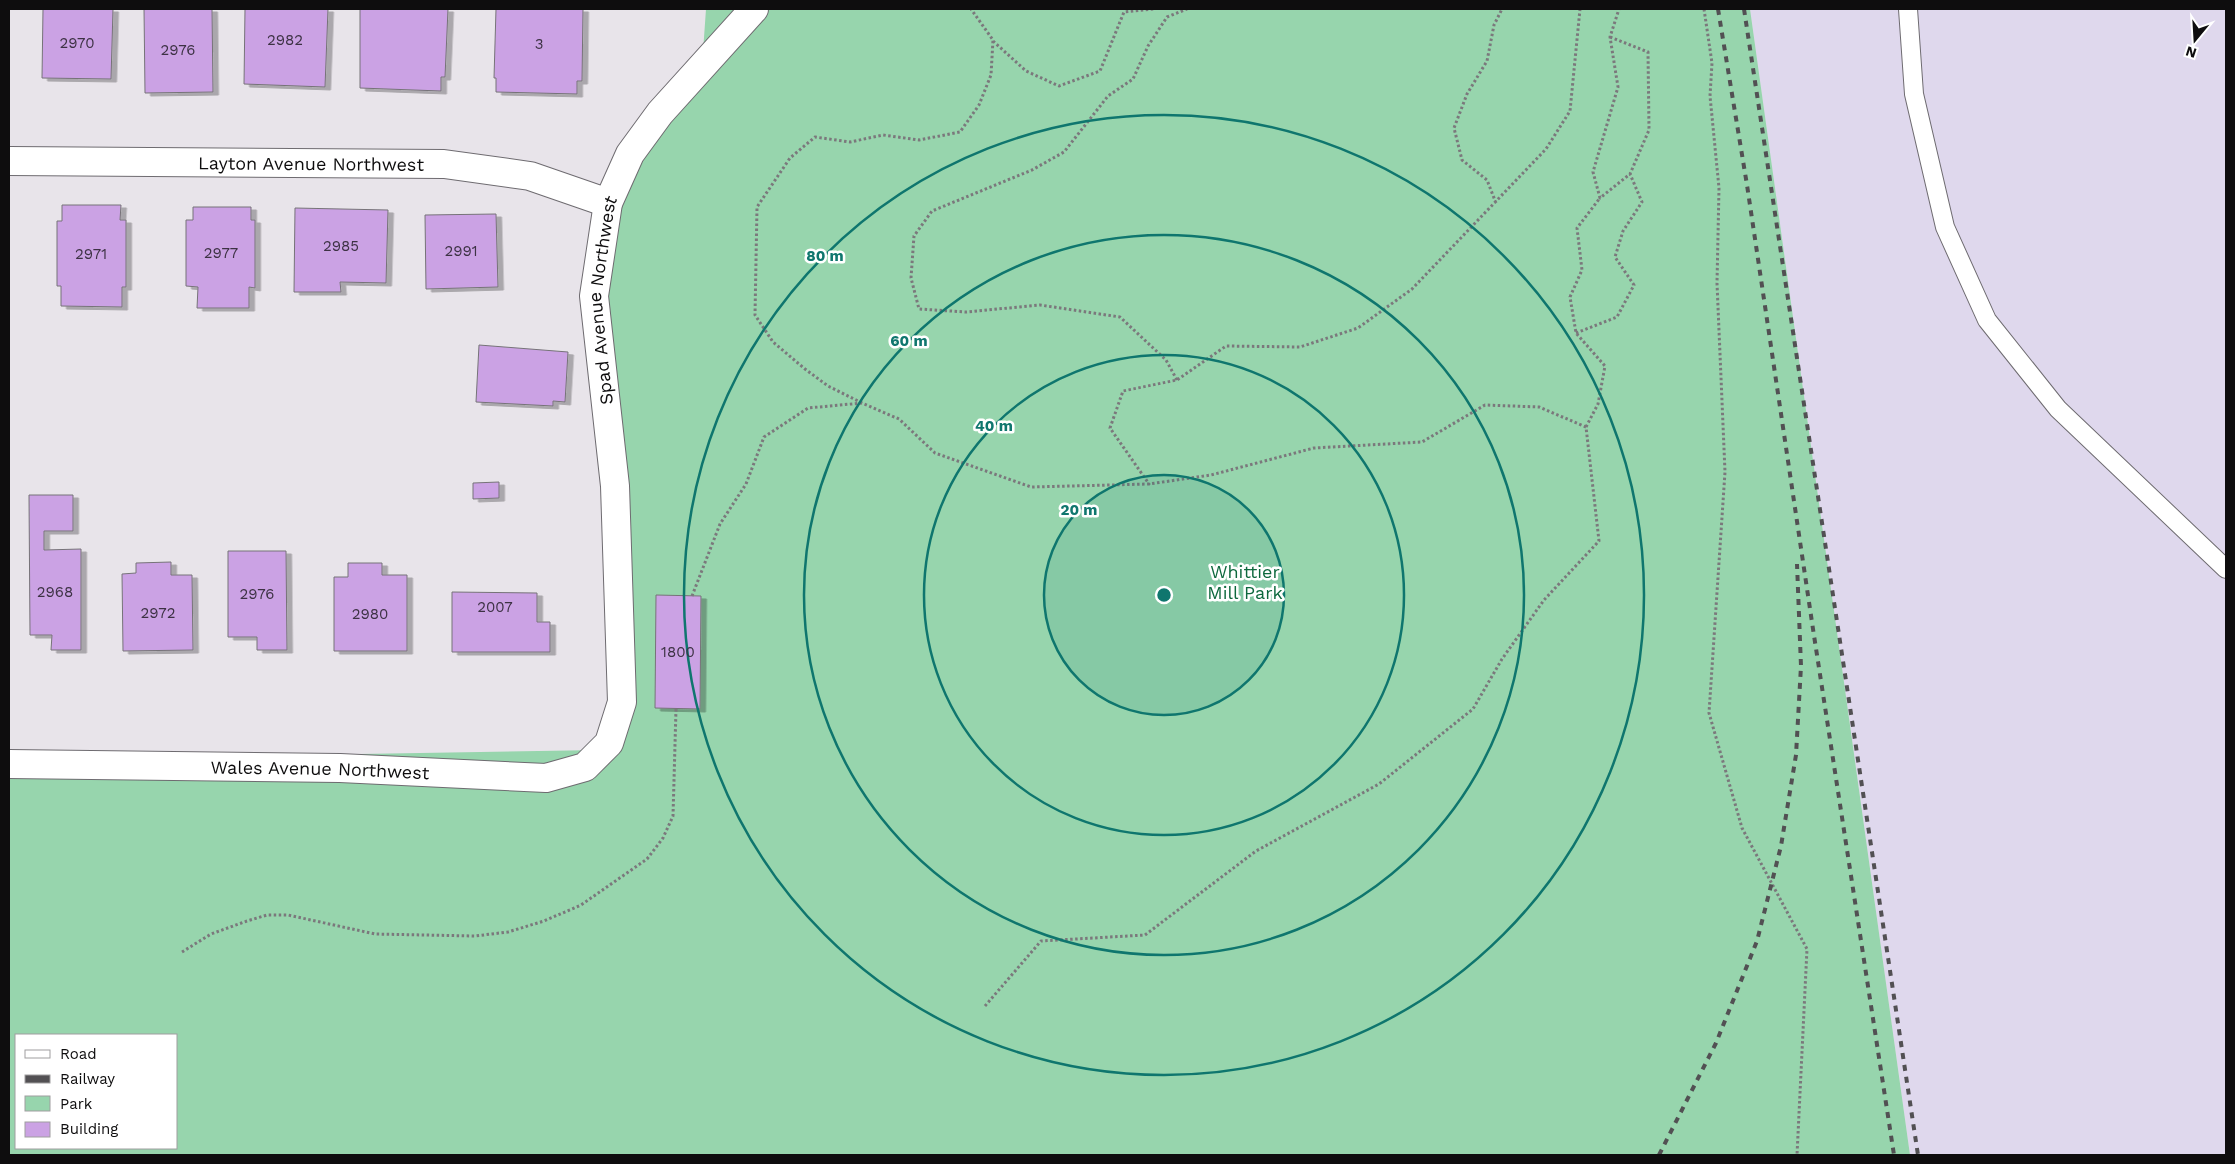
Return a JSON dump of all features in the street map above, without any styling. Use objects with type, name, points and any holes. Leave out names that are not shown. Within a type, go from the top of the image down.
[{"type":"street","name":"Spad Avenue Northwest","points":[[614,732],[622,702],[615,486],[594,296],[608,203],[630,154],[660,113],[754,9]]},
{"type":"street","name":"Layton Avenue Northwest","points":[[9,160],[444,164],[530,176],[608,203]]},
{"type":"street","name":"Wales Avenue Northwest","points":[[9,764],[340,768],[546,778],[585,767],[609,744],[614,732]]},
{"type":"lane","points":[[1908,9],[1914,94],[1945,227],[1987,320],[2058,409],[2226,569]]},
{"type":"path","points":[[971,9],[993,40],[1026,71],[1059,86],[1100,71],[1124,12],[1154,9]]},
{"type":"path","points":[[1177,380],[1166,360],[1120,317],[1040,305],[966,312],[919,309],[911,278],[914,236],[932,211],[1032,170],[1064,152],[1108,96],[1133,79],[1148,46],[1167,16],[1187,9]]},
{"type":"path","points":[[1496,203],[1487,180],[1462,160],[1454,128],[1467,94],[1487,61],[1494,25],[1502,9]]},
{"type":"path","points":[[1149,484],[1110,428],[1123,391],[1177,380],[1226,346],[1300,347],[1358,328],[1412,289],[1546,149],[1570,111],[1580,9]]},
{"type":"path","points":[[1600,198],[1593,172],[1618,87],[1610,37],[1619,9]]},
{"type":"path","points":[[1704,9],[1712,64],[1710,96],[1720,188],[1717,282],[1725,472],[1709,712],[1742,828],[1807,949],[1797,1155]]},
{"type":"path","points":[[985,1006],[1040,941],[1145,935],[1256,851],[1379,784],[1473,709],[1502,659],[1544,600],[1599,541],[1586,427],[1598,404],[1605,366],[1576,333],[1570,297],[1582,270],[1577,228],[1600,198],[1630,174],[1649,130],[1648,52],[1610,37]]},
{"type":"path","points":[[993,40],[991,75],[979,105],[960,132],[919,140],[883,136],[850,142],[815,137],[790,158],[757,206],[755,315],[773,342],[828,386],[899,419],[935,452],[1031,487],[1149,484],[1211,475],[1314,448],[1422,442],[1485,405],[1539,407],[1586,427]]},
{"type":"path","points":[[1576,333],[1617,317],[1634,285],[1615,257],[1624,231],[1642,202],[1630,174]]},
{"type":"path","points":[[692,596],[720,524],[746,484],[764,437],[808,408],[862,403]]},
{"type":"path","points":[[182,952],[211,934],[247,920],[267,915],[288,915],[375,934],[476,936],[517,929],[544,921],[581,904],[647,859],[663,838],[673,816],[676,708]]},
{"type":"shaded area","points":[[1750,9],[2226,9],[2226,1155],[1910,1155]]},
{"type":"green space","name":"Whittier Mill Park","points":[[706,9],[1750,9],[1910,1155],[9,1155],[9,760],[599,750],[613,732],[594,296],[608,203],[702,66]]},
{"type":"building","points":[[43,9],[113,9],[111,79],[42,78]]},
{"type":"building","points":[[144,9],[212,9],[213,92],[145,93]]},
{"type":"building","points":[[245,9],[328,9],[325,87],[244,84]]},
{"type":"building","points":[[360,9],[448,9],[445,77],[441,77],[441,91],[360,88]]},
{"type":"building","points":[[496,9],[583,9],[582,81],[577,81],[577,94],[496,92],[496,78],[494,78]]},
{"type":"building","points":[[62,205],[121,205],[120,220],[126,220],[126,287],[122,287],[122,307],[61,306],[61,286],[57,286],[57,221],[62,221]]},
{"type":"building","points":[[193,207],[251,207],[251,220],[255,220],[255,288],[249,287],[249,308],[197,308],[198,287],[186,286],[186,220],[193,220]]},
{"type":"building","points":[[295,208],[388,210],[386,283],[340,282],[341,292],[294,292]]},
{"type":"building","points":[[496,214],[498,287],[426,289],[425,215]]},
{"type":"building","points":[[479,345],[568,352],[565,402],[553,401],[553,406],[476,402]]},
{"type":"building","points":[[499,482],[499,498],[473,499],[473,483]]},
{"type":"building","points":[[29,495],[73,495],[73,531],[44,531],[44,550],[81,549],[81,650],[51,650],[52,635],[30,635]]},
{"type":"building","points":[[228,551],[286,551],[287,650],[257,650],[257,637],[228,637]]},
{"type":"building","points":[[171,562],[171,575],[192,575],[193,650],[123,651],[122,574],[136,573],[136,563]]},
{"type":"building","points":[[348,563],[382,563],[382,575],[407,575],[407,651],[334,651],[334,577],[348,577]]},
{"type":"building","points":[[452,592],[537,593],[537,622],[550,622],[550,652],[452,652]]},
{"type":"building","points":[[656,595],[701,596],[700,709],[655,708]]},
{"type":"railway","points":[[1718,9],[1747,185],[1894,1155]]},
{"type":"railway","points":[[1744,9],[1918,1155]]},
{"type":"railway","points":[[1659,1155],[1716,1043],[1757,941],[1781,846],[1796,755],[1801,666],[1797,564]]}]
